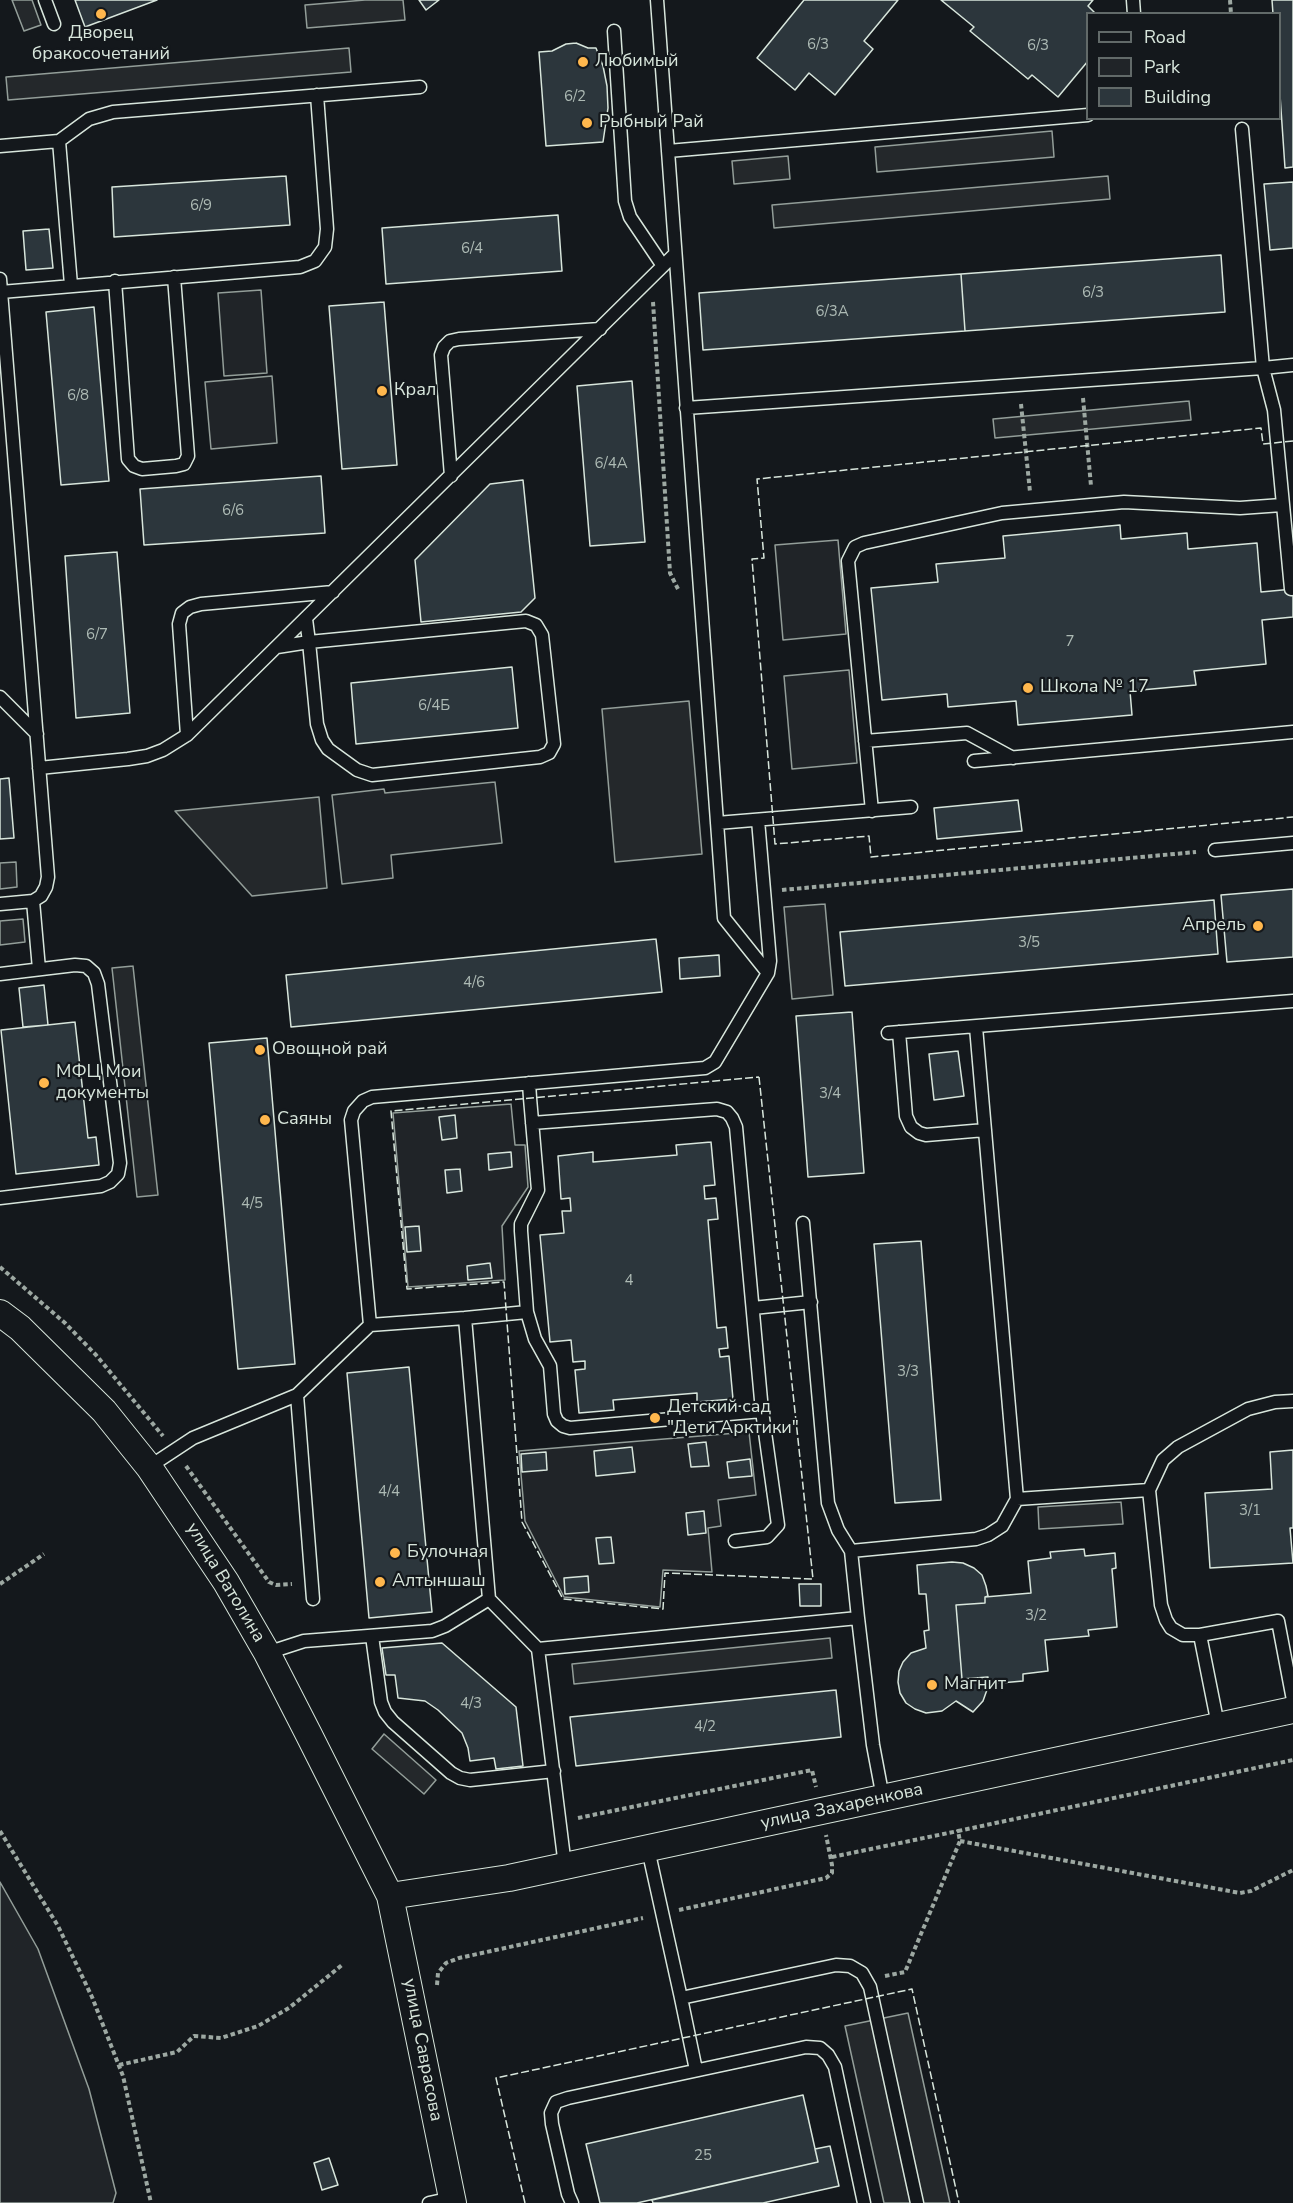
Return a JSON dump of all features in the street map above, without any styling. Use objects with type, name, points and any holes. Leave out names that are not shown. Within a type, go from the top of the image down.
[{"type":"street","name":"улица Ватолина","points":[[0,1313],[20,1328],[105,1411],[149,1467],[226,1582],[267,1653],[390,1896]]},
{"type":"street","name":"улица Захаренкова","points":[[390,1896],[509,1878],[1293,1710]]},
{"type":"street","name":"улица Саврасова","points":[[390,1896],[445,2201]]},
{"type":"lane","points":[[45,0],[54,24]]},
{"type":"lane","points":[[657,0],[724,918],[768,973]]},
{"type":"lane","points":[[614,30],[626,201],[630,217],[663,267]]},
{"type":"lane","points":[[0,146],[59,141],[89,118],[113,112],[420,87]]},
{"type":"lane","points":[[0,904],[33,900],[41,896],[48,877],[0,286],[115,282],[300,267],[315,261],[325,247],[327,229],[317,95]]},
{"type":"lane","points":[[668,151],[1086,115]]},
{"type":"lane","points":[[1242,129],[1263,368],[1274,410],[1291,589]]},
{"type":"lane","points":[[59,141],[71,285]]},
{"type":"lane","points":[[39,768],[147,756],[163,750],[187,735],[675,254]]},
{"type":"lane","points":[[115,282],[128,459],[134,466],[142,469],[184,464],[188,456],[174,277]]},
{"type":"lane","points":[[451,476],[441,356],[444,347],[450,341],[600,329]]},
{"type":"lane","points":[[686,408],[1293,365]]},
{"type":"lane","points":[[872,811],[848,561],[855,547],[864,543],[990,515],[1032,510],[1124,502],[1240,508],[1282,506]]},
{"type":"lane","points":[[187,735],[178,624],[182,613],[189,607],[201,604],[333,592]]},
{"type":"lane","points":[[277,646],[309,642],[526,621],[537,625],[542,635],[554,744],[549,753],[540,757],[372,775],[357,770],[328,749],[322,740],[317,724],[309,642],[306,619]]},
{"type":"lane","points":[[0,697],[36,734]]},
{"type":"lane","points":[[974,761],[1293,732]]},
{"type":"lane","points":[[865,741],[967,733],[1013,758]]},
{"type":"lane","points":[[717,824],[911,807]]},
{"type":"lane","points":[[370,1325],[351,1120],[354,1111],[363,1101],[372,1097],[705,1068],[715,1062],[768,973],[770,961],[758,820]]},
{"type":"lane","points":[[1215,850],[1293,843]]},
{"type":"lane","points":[[33,900],[39,969]]},
{"type":"lane","points":[[0,974],[75,965],[86,966],[94,973],[98,984],[120,1163],[118,1174],[110,1182],[101,1186],[0,1198]]},
{"type":"lane","points":[[985,1130],[926,1135],[911,1127],[906,1116],[893,1033],[1293,1001]]},
{"type":"lane","points":[[851,1551],[976,1539],[1002,1526],[1017,1499],[976,1026]]},
{"type":"lane","points":[[530,1083],[538,1190],[521,1224],[520,1231],[527,1312],[535,1339],[550,1366],[554,1414],[563,1426],[570,1428],[762,1411]]},
{"type":"lane","points":[[532,1123],[717,1109],[727,1112],[736,1127],[762,1411],[777,1525],[767,1537],[735,1541]]},
{"type":"lane","points":[[803,1223],[828,1503],[838,1530],[851,1551],[873,1745],[883,1798]]},
{"type":"lane","points":[[753,1308],[811,1302]]},
{"type":"lane","points":[[149,1467],[193,1437],[297,1395],[370,1325],[527,1312]]},
{"type":"lane","points":[[465,1318],[489,1599],[538,1648],[566,1866]]},
{"type":"lane","points":[[297,1395],[313,1599]]},
{"type":"lane","points":[[1293,1401],[1275,1402],[1248,1409],[1178,1447],[1163,1460],[1149,1490],[1161,1605],[1171,1628],[1183,1635],[1200,1635],[1278,1621],[1293,1700]]},
{"type":"lane","points":[[1017,1499],[1149,1490]]},
{"type":"lane","points":[[267,1653],[304,1641],[432,1631],[445,1626],[489,1599]]},
{"type":"lane","points":[[538,1648],[858,1618]]},
{"type":"lane","points":[[1200,1635],[1218,1725]]},
{"type":"lane","points":[[372,1636],[381,1702],[385,1712],[393,1722],[451,1773],[470,1780],[554,1771]]},
{"type":"lane","points":[[648,1849],[696,2070]]},
{"type":"lane","points":[[681,1998],[836,1965],[850,1966],[861,1973],[872,1998],[917,2203]]},
{"type":"lane","points":[[572,2203],[552,2124],[551,2112],[556,2102],[807,2047],[820,2048],[828,2055],[835,2067],[864,2203]]},
{"type":"path","points":[[1081,380],[1093,505]]},
{"type":"path","points":[[1019,384],[1032,510]]},
{"type":"path","points":[[764,892],[1215,850]]},
{"type":"path","points":[[0,1584],[44,1554]]},
{"type":"path","points":[[832,1857],[1293,1760]]},
{"type":"path","points":[[436,1987],[438,1974],[446,1964],[459,1958],[826,1878],[832,1873],[832,1857],[812,1770],[560,1822]]},
{"type":"path","points":[[0,1831],[58,1926],[92,1997],[123,2076],[151,2203]]},
{"type":"path","points":[[866,1980],[905,1972],[960,1841],[958,1831]]},
{"type":"path","points":[[960,1841],[1240,1893],[1251,1891],[1293,1869]]},
{"type":"path","points":[[118,2065],[177,2052],[194,2036],[221,2038],[258,2026],[289,2008],[342,1965]]},
{"type":"green space","points":[[261,290],[267,373],[224,376],[218,293]]},
{"type":"green space","points":[[272,376],[277,443],[211,449],[205,382]]},
{"type":"green space","points":[[838,540],[846,634],[783,640],[775,545]]},
{"type":"green space","points":[[849,670],[857,763],[792,769],[784,676]]},
{"type":"green space","points":[[495,782],[502,843],[391,855],[393,878],[342,884],[332,795],[384,789],[385,793]]},
{"type":"green space","points":[[511,1104],[515,1145],[525,1145],[528,1187],[502,1226],[505,1280],[408,1287],[393,1113]]},
{"type":"green space","points":[[749,1432],[756,1495],[718,1500],[721,1526],[708,1528],[712,1572],[663,1570],[660,1607],[564,1597],[525,1521],[519,1451]]},
{"type":"green space","points":[[0,1882],[38,1949],[89,2089],[116,2193],[113,2203],[0,2203]]},
{"type":"shaded area","points":[[12,0],[32,0],[41,25],[24,31]]},
{"type":"shaded area","points":[[365,0],[403,0],[405,20],[307,28],[305,5]]},
{"type":"shaded area","points":[[349,48],[351,72],[8,100],[6,77]]},
{"type":"shaded area","points":[[1052,131],[1054,157],[877,172],[875,147]]},
{"type":"shaded area","points":[[788,156],[790,179],[734,184],[732,161]]},
{"type":"shaded area","points":[[1108,176],[1110,199],[774,228],[772,205]]},
{"type":"shaded area","points":[[1189,401],[1191,420],[995,438],[993,419]]},
{"type":"shaded area","points":[[689,701],[702,854],[615,862],[602,709]]},
{"type":"shaded area","points":[[319,797],[327,888],[252,896],[175,811]]},
{"type":"shaded area","points":[[16,862],[17,887],[0,889],[0,863]]},
{"type":"shaded area","points":[[825,904],[833,995],[792,999],[784,907]]},
{"type":"shaded area","points":[[23,919],[25,942],[0,945],[0,921]]},
{"type":"shaded area","points":[[133,966],[158,1195],[137,1197],[112,968]]},
{"type":"shaded area","points":[[1121,1502],[1123,1524],[1039,1529],[1038,1507]]},
{"type":"shaded area","points":[[830,1638],[832,1658],[574,1684],[572,1664]]},
{"type":"shaded area","points":[[384,1734],[436,1780],[424,1794],[372,1749]]},
{"type":"shaded area","points":[[908,2013],[950,2203],[884,2203],[845,2026]]},
{"type":"building","name":"Дворец бракосочетаний","points":[[75,0],[157,0],[85,27]]},
{"type":"building","points":[[419,0],[439,0],[426,10]]},
{"type":"building","points":[[804,0],[898,0],[864,41],[873,49],[835,95],[809,73],[795,90],[757,58]]},
{"type":"building","points":[[941,0],[1093,0],[1088,6],[1094,12],[1086,12],[1086,63],[1058,97],[1032,75],[1028,79],[970,31],[974,27]]},
{"type":"building","points":[[1272,0],[1293,0],[1293,167],[1285,168],[1281,110],[1281,12],[1273,12]]},
{"type":"building","points":[[576,43],[588,48],[596,48],[603,66],[608,108],[603,142],[546,146],[539,52],[552,51],[566,44]]},
{"type":"building","points":[[286,176],[290,225],[114,237],[112,187]]},
{"type":"building","points":[[1293,182],[1293,248],[1270,250],[1264,184]]},
{"type":"building","points":[[558,215],[562,271],[386,284],[382,228]]},
{"type":"building","points":[[49,229],[53,268],[26,270],[23,231]]},
{"type":"building","points":[[1221,255],[1225,312],[965,331],[961,274]]},
{"type":"building","points":[[961,274],[965,331],[703,350],[699,293]]},
{"type":"building","points":[[384,302],[397,465],[342,469],[329,306]]},
{"type":"building","points":[[94,307],[109,481],[61,485],[46,312]]},
{"type":"building","points":[[632,381],[645,542],[590,546],[577,386]]},
{"type":"building","points":[[321,476],[325,533],[144,545],[140,489]]},
{"type":"building","points":[[523,480],[535,598],[521,612],[421,622],[415,560],[490,484]]},
{"type":"building","points":[[1120,525],[1121,539],[1187,533],[1188,549],[1257,543],[1261,592],[1293,589],[1293,617],[1262,620],[1266,664],[1194,671],[1196,685],[1130,691],[1132,715],[1018,725],[1016,701],[948,707],[947,694],[882,700],[871,588],[938,582],[936,564],[1005,558],[1003,536]]},
{"type":"building","points":[[117,552],[130,713],[76,718],[65,556]]},
{"type":"building","points":[[512,667],[518,728],[356,744],[351,683]]},
{"type":"building","points":[[9,778],[14,838],[0,839],[0,779]]},
{"type":"building","points":[[1018,800],[1022,831],[937,839],[934,808]]},
{"type":"building","name":"Апрель","points":[[1293,889],[1293,957],[1227,962],[1221,895]]},
{"type":"building","points":[[1214,900],[1218,954],[845,986],[840,932]]},
{"type":"building","points":[[656,939],[662,992],[291,1027],[286,975]]},
{"type":"building","points":[[719,955],[720,976],[680,979],[679,958]]},
{"type":"building","points":[[44,985],[48,1025],[23,1027],[19,988]]},
{"type":"building","points":[[852,1012],[864,1173],[808,1177],[796,1016]]},
{"type":"building","name":"МФЦ Мои документы","points":[[75,1022],[88,1138],[96,1137],[99,1165],[16,1174],[1,1030]]},
{"type":"building","points":[[267,1038],[295,1364],[238,1369],[209,1043]]},
{"type":"building","points":[[958,1051],[964,1096],[934,1100],[929,1054]]},
{"type":"building","points":[[455,1115],[457,1138],[442,1140],[439,1117]]},
{"type":"building","points":[[711,1142],[715,1185],[704,1186],[705,1199],[716,1198],[718,1219],[708,1220],[717,1328],[726,1327],[728,1348],[719,1349],[720,1357],[729,1356],[733,1399],[697,1402],[697,1393],[613,1400],[614,1410],[579,1413],[575,1370],[585,1369],[585,1361],[573,1362],[571,1340],[550,1342],[540,1235],[564,1233],[562,1211],[571,1211],[570,1198],[561,1199],[558,1156],[593,1152],[593,1162],[677,1155],[676,1145]]},
{"type":"building","points":[[511,1152],[512,1167],[489,1170],[488,1154]]},
{"type":"building","points":[[460,1169],[462,1191],[447,1193],[445,1170]]},
{"type":"building","points":[[419,1226],[421,1251],[407,1252],[405,1227]]},
{"type":"building","points":[[921,1241],[941,1500],[895,1503],[874,1244]]},
{"type":"building","points":[[490,1263],[492,1278],[468,1280],[467,1266]]},
{"type":"building","points":[[409,1367],[432,1612],[369,1618],[347,1373]]},
{"type":"building","points":[[706,1442],[709,1466],[691,1467],[688,1444]]},
{"type":"building","points":[[632,1447],[635,1472],[596,1476],[594,1451]]},
{"type":"building","points":[[1293,1450],[1293,1528],[1290,1528],[1293,1563],[1210,1568],[1205,1493],[1272,1489],[1270,1452]]},
{"type":"building","points":[[546,1452],[547,1470],[522,1472],[521,1454]]},
{"type":"building","points":[[750,1459],[752,1476],[729,1478],[727,1462]]},
{"type":"building","points":[[704,1511],[706,1533],[688,1535],[686,1513]]},
{"type":"building","points":[[611,1537],[614,1563],[599,1564],[596,1538]]},
{"type":"building","points":[[1084,1549],[1085,1556],[1115,1553],[1116,1568],[1112,1569],[1117,1627],[1088,1630],[1089,1636],[1045,1640],[1048,1671],[1023,1674],[1023,1681],[989,1684],[988,1677],[962,1679],[956,1605],[985,1603],[985,1597],[1031,1593],[1028,1561],[1051,1558],[1050,1552]]},
{"type":"building","points":[[963,1563],[974,1568],[982,1575],[986,1586],[988,1596],[985,1597],[985,1603],[956,1605],[962,1679],[988,1677],[989,1684],[983,1701],[973,1712],[956,1701],[942,1711],[926,1713],[906,1703],[900,1693],[898,1682],[903,1662],[911,1653],[926,1648],[924,1631],[929,1630],[926,1594],[919,1594],[917,1565]]},
{"type":"building","points":[[588,1576],[589,1592],[565,1594],[564,1578]]},
{"type":"building","points":[[799,1584],[821,1584],[821,1606],[800,1606]]},
{"type":"building","points":[[442,1643],[516,1707],[523,1766],[496,1769],[494,1758],[470,1761],[462,1733],[438,1710],[425,1701],[398,1698],[395,1675],[386,1675],[382,1648]]},
{"type":"building","points":[[836,1690],[841,1737],[576,1766],[570,1717]]},
{"type":"building","points":[[803,2095],[818,2162],[637,2203],[600,2203],[586,2144]]},
{"type":"building","points":[[830,2146],[839,2186],[763,2203],[653,2203],[652,2200],[818,2162],[815,2149]]},
{"type":"building","points":[[329,2158],[338,2185],[322,2190],[314,2163]]},
{"type":"fence","points":[[1293,441],[1263,444],[1261,428],[757,479],[764,558],[752,559],[775,844],[869,836],[871,857],[1293,817]]},
{"type":"fence","points":[[759,1077],[813,1579],[665,1573],[663,1609],[563,1599],[522,1522],[504,1282],[407,1289],[391,1111],[759,1077]]},
{"type":"fence","points":[[525,2203],[496,2078],[912,1989],[959,2203]]},
{"type":"place","name":"Дворец бракосочетаний","points":[[101,14]]},
{"type":"place","name":"Любимый","points":[[583,62]]},
{"type":"place","name":"Рыбный Рай","points":[[587,123]]},
{"type":"place","name":"Крал","points":[[382,391]]},
{"type":"place","name":"Школа № 17","points":[[1028,688]]},
{"type":"place","name":"Апрель","points":[[1258,926]]},
{"type":"place","name":"Овощной рай","points":[[260,1050]]},
{"type":"place","name":"МФЦ Мои документы","points":[[44,1083]]},
{"type":"place","name":"Саяны","points":[[265,1120]]},
{"type":"place","name":"Детский сад \"Дети Арктики\"","points":[[655,1418]]},
{"type":"place","name":"Булочная","points":[[395,1553]]},
{"type":"place","name":"Алтыншаш","points":[[380,1582]]},
{"type":"place","name":"Магнит","points":[[932,1685]]}]
